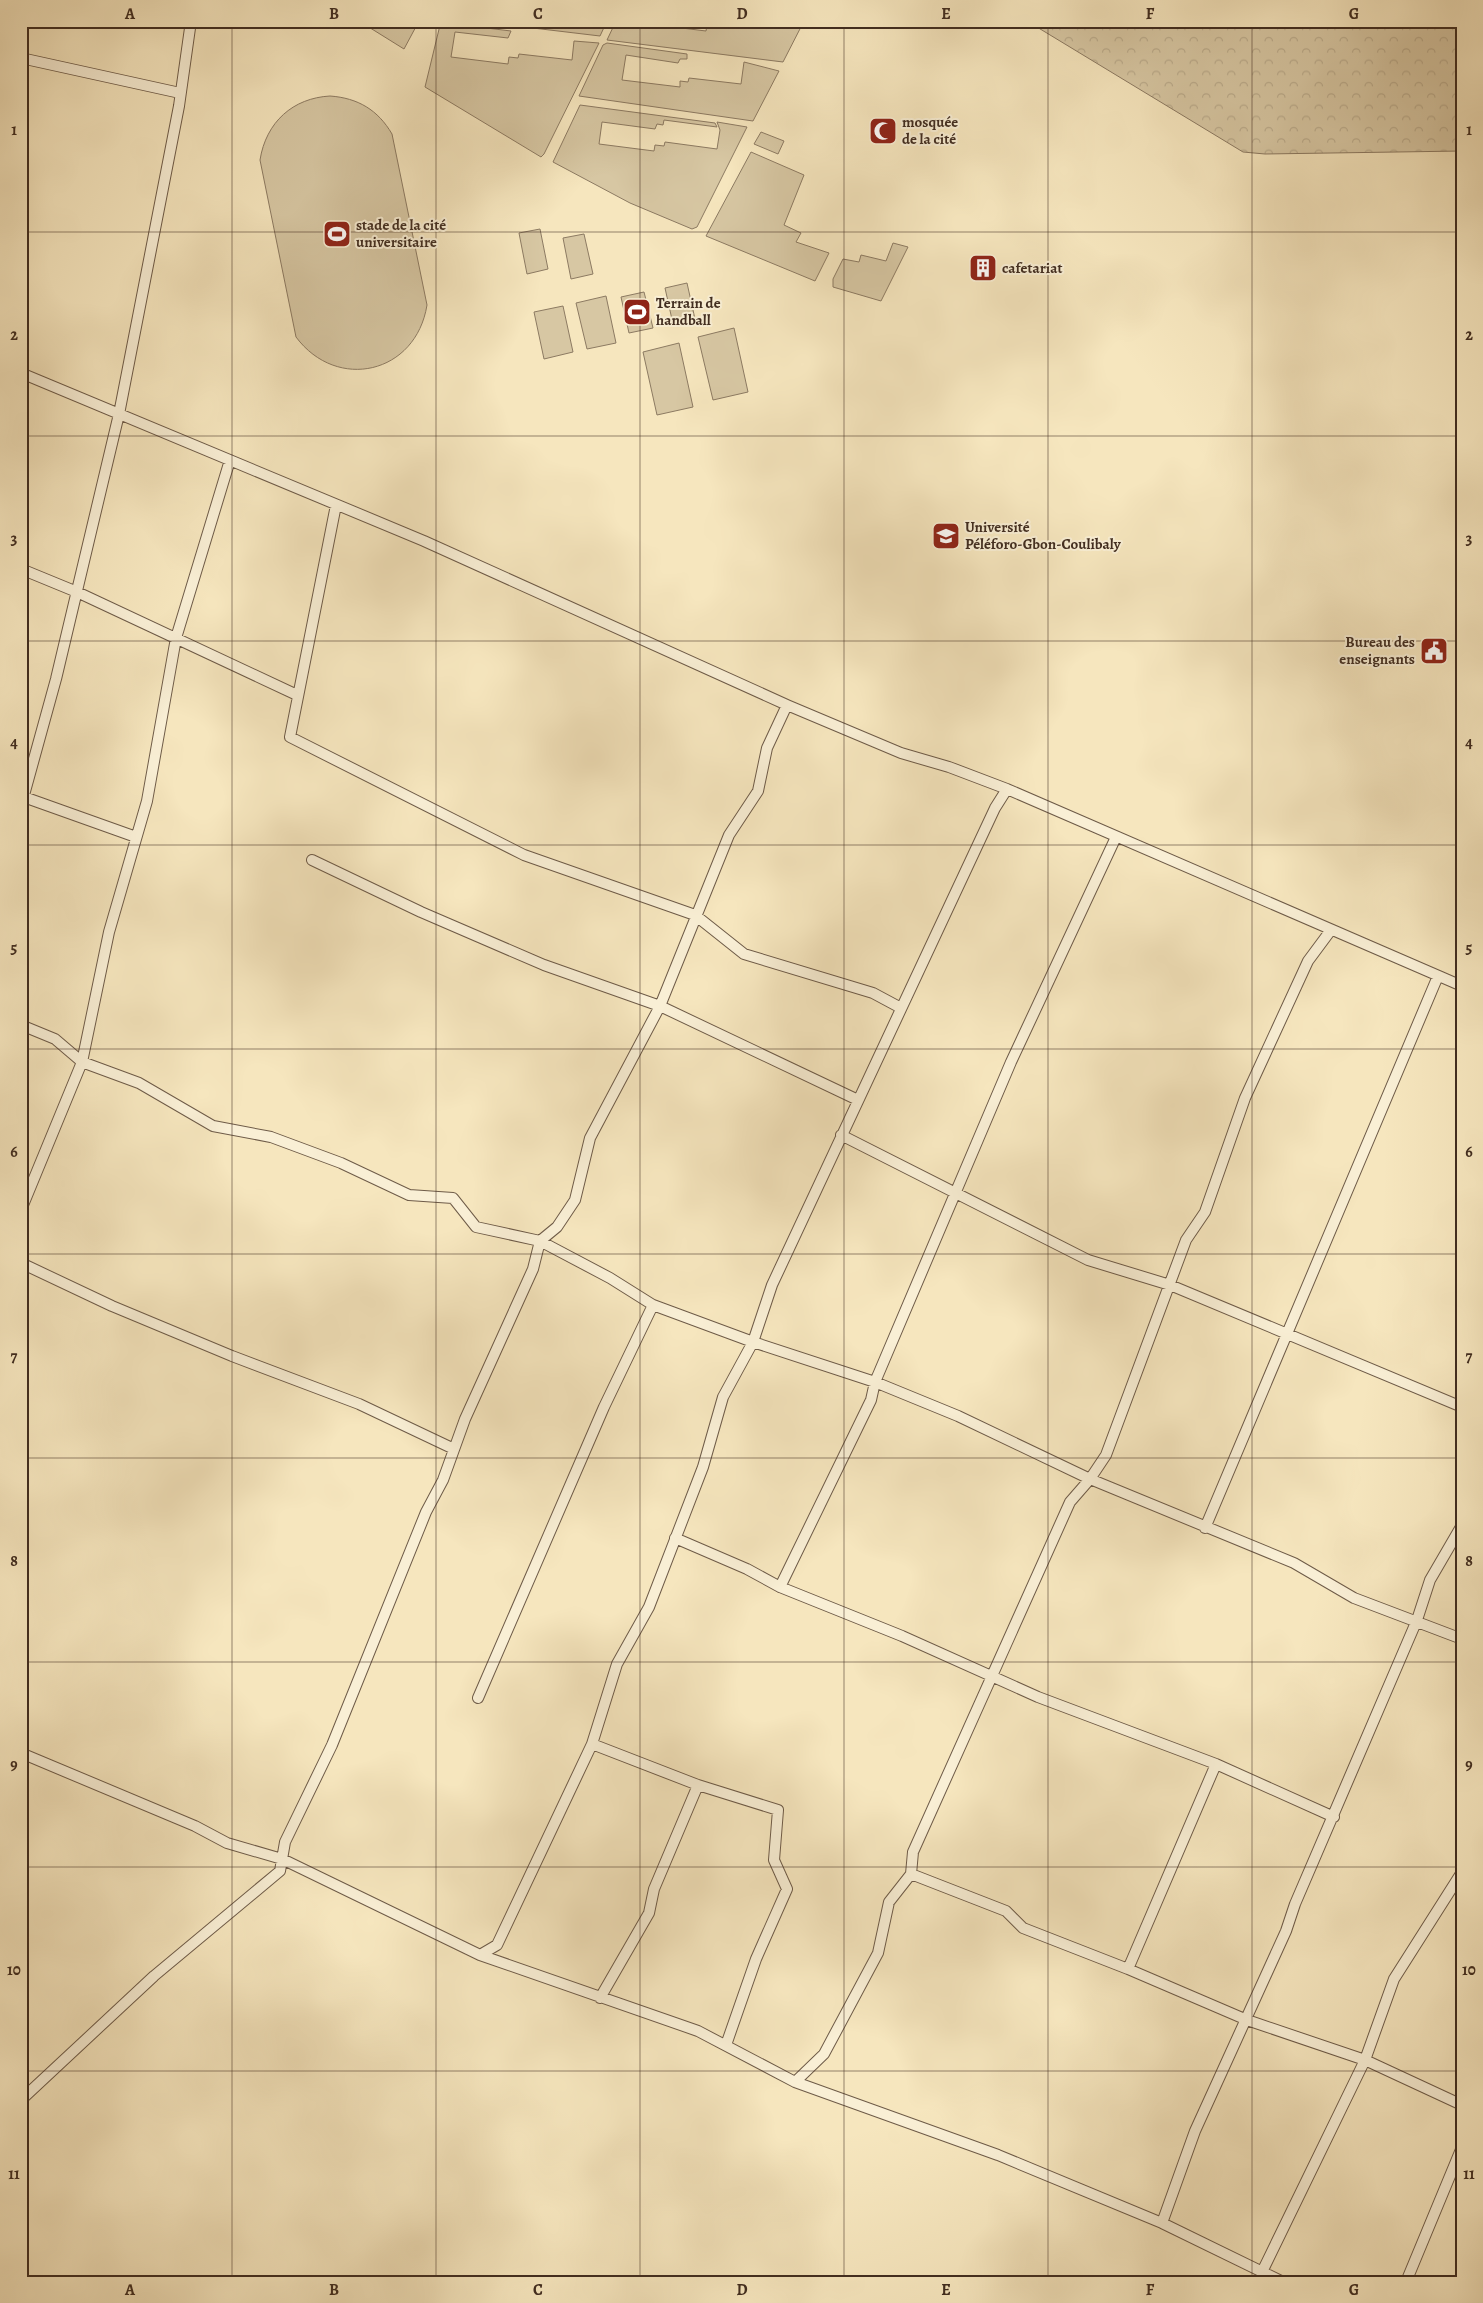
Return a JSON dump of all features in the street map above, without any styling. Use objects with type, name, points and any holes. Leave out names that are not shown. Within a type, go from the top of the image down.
[{"type":"street","points":[[136,837],[22,800],[56,679],[119,414],[180,93],[191,21]]},
{"type":"street","points":[[21,58],[180,93]]},
{"type":"street","points":[[21,374],[424,541],[787,705],[901,753],[949,767],[1007,789],[1462,986]]},
{"type":"street","points":[[21,1210],[82,1062],[109,932],[147,802],[176,638],[230,460]]},
{"type":"street","points":[[336,505],[290,737],[524,855],[695,915],[744,954],[873,993],[901,1008]]},
{"type":"street","points":[[21,569],[77,592],[297,695]]},
{"type":"street","points":[[21,2100],[154,1976],[280,1871],[285,1842],[332,1745],[426,1512],[443,1480],[465,1419],[533,1269],[540,1242],[557,1227],[575,1200],[590,1138],[660,1006],[728,835],[758,791],[767,748],[787,705]]},
{"type":"street","points":[[480,1956],[497,1946],[592,1744],[617,1664],[649,1607],[703,1468],[723,1397],[753,1342],[772,1285],[841,1135],[995,808],[1007,789]]},
{"type":"street","points":[[780,1587],[871,1400],[875,1382],[1011,1062],[1116,837]]},
{"type":"street","points":[[312,860],[420,912],[544,965],[660,1006],[858,1100]]},
{"type":"street","points":[[796,2082],[824,2054],[878,1953],[889,1902],[911,1874],[913,1852],[1070,1502],[1090,1479],[1106,1454],[1186,1240],[1205,1212],[1245,1098],[1308,961],[1331,930]]},
{"type":"street","points":[[1206,1528],[1438,976]]},
{"type":"street","points":[[21,1025],[55,1040],[82,1062],[139,1083],[213,1126],[271,1137],[341,1163],[409,1195],[453,1198],[476,1227],[540,1242],[610,1278],[653,1305],[753,1342],[875,1382],[958,1416],[1090,1479],[1294,1563],[1354,1598],[1462,1638]]},
{"type":"street","points":[[841,1135],[1088,1260],[1170,1285],[1462,1407]]},
{"type":"street","points":[[21,1263],[112,1306],[232,1356],[360,1404],[454,1449]]},
{"type":"street","points":[[478,1698],[604,1407],[653,1305]]},
{"type":"street","points":[[1162,2223],[1195,2131],[1286,1931],[1416,1620],[1430,1580],[1461,1527]]},
{"type":"street","points":[[675,1538],[747,1569],[780,1587],[1038,1697],[1216,1764],[1334,1817]]},
{"type":"street","points":[[592,1744],[698,1785],[778,1810],[774,1860],[786,1889],[756,1959],[726,2045]]},
{"type":"street","points":[[21,1753],[195,1826],[227,1843],[282,1859],[480,1956],[698,2031],[796,2082],[998,2155],[1162,2223],[1283,2282]]},
{"type":"street","points":[[1128,1969],[1216,1764]]},
{"type":"street","points":[[600,1998],[649,1913],[654,1889],[698,1785]]},
{"type":"street","points":[[1262,2272],[1365,2060],[1394,1979],[1462,1872]]},
{"type":"street","points":[[911,1874],[1006,1911],[1023,1928],[1128,1969],[1246,2020],[1365,2060],[1462,2104]]},
{"type":"street","points":[[1406,2282],[1462,2146]]},
{"type":"green space","points":[[359,21],[419,21],[404,49]]},
{"type":"green space","points":[[441,21],[463,21],[462,25],[511,31],[508,38],[455,32],[451,57],[508,64],[509,57],[518,58],[519,54],[572,60],[574,41],[599,43],[541,157],[425,87]]},
{"type":"green space","points":[[474,21],[607,21],[600,36]]},
{"type":"green space","points":[[616,21],[649,21],[649,24],[706,31],[707,25],[716,26],[716,22],[769,28],[770,21],[804,21],[783,62],[607,40]]},
{"type":"green space","points":[[1027,21],[1462,21],[1462,151],[1265,154],[1243,152]]},
{"type":"green space","points":[[607,43],[687,54],[687,59],[680,59],[678,63],[626,55],[622,80],[680,87],[680,81],[688,82],[689,78],[741,84],[744,62],[779,71],[753,121],[579,96],[603,45]]},
{"type":"green space","points":[[330,96],[350,99],[366,107],[380,118],[392,134],[427,305],[420,328],[408,347],[392,360],[373,368],[353,369],[332,365],[313,354],[296,337],[260,160],[268,134],[283,114],[304,102]]},
{"type":"green space","points":[[580,105],[715,123],[717,127],[664,120],[663,125],[657,124],[655,129],[602,122],[599,144],[654,151],[655,145],[664,146],[665,142],[717,149],[720,130],[717,122],[747,127],[697,227],[692,229],[630,203],[553,162]]},
{"type":"green space","points":[[761,132],[784,141],[778,154],[754,144]]},
{"type":"green space","points":[[751,152],[804,175],[784,225],[801,233],[796,242],[829,253],[815,281],[706,236]]},
{"type":"green space","points":[[540,229],[548,269],[527,274],[519,233]]},
{"type":"green space","points":[[584,234],[593,274],[571,279],[563,238]]},
{"type":"green space","points":[[893,243],[908,247],[881,301],[833,287],[833,279],[843,259],[859,262],[861,255],[886,261]]},
{"type":"green space","name":"Terrain de handball","points":[[687,283],[695,319],[673,324],[665,288]]},
{"type":"green space","name":"Terrain de handball","points":[[644,292],[653,328],[629,333],[621,297]]},
{"type":"green space","points":[[606,296],[616,343],[587,349],[576,303]]},
{"type":"green space","points":[[563,306],[573,352],[544,359],[534,312]]},
{"type":"green space","points":[[734,328],[748,392],[713,400],[698,337]]},
{"type":"green space","points":[[679,343],[693,407],[657,415],[643,352]]},
{"type":"place","name":"mosquée de la cité","points":[[883,131]]},
{"type":"place","name":"stade de la cité universitaire","points":[[337,234]]},
{"type":"place","name":"cafetariat","points":[[983,268]]},
{"type":"place","name":"Terrain de handball","points":[[637,312]]},
{"type":"place","name":"Université Péléforo-Gbon-Coulibaly","points":[[946,536]]},
{"type":"place","name":"Bureau des enseignants","points":[[1434,651]]}]
